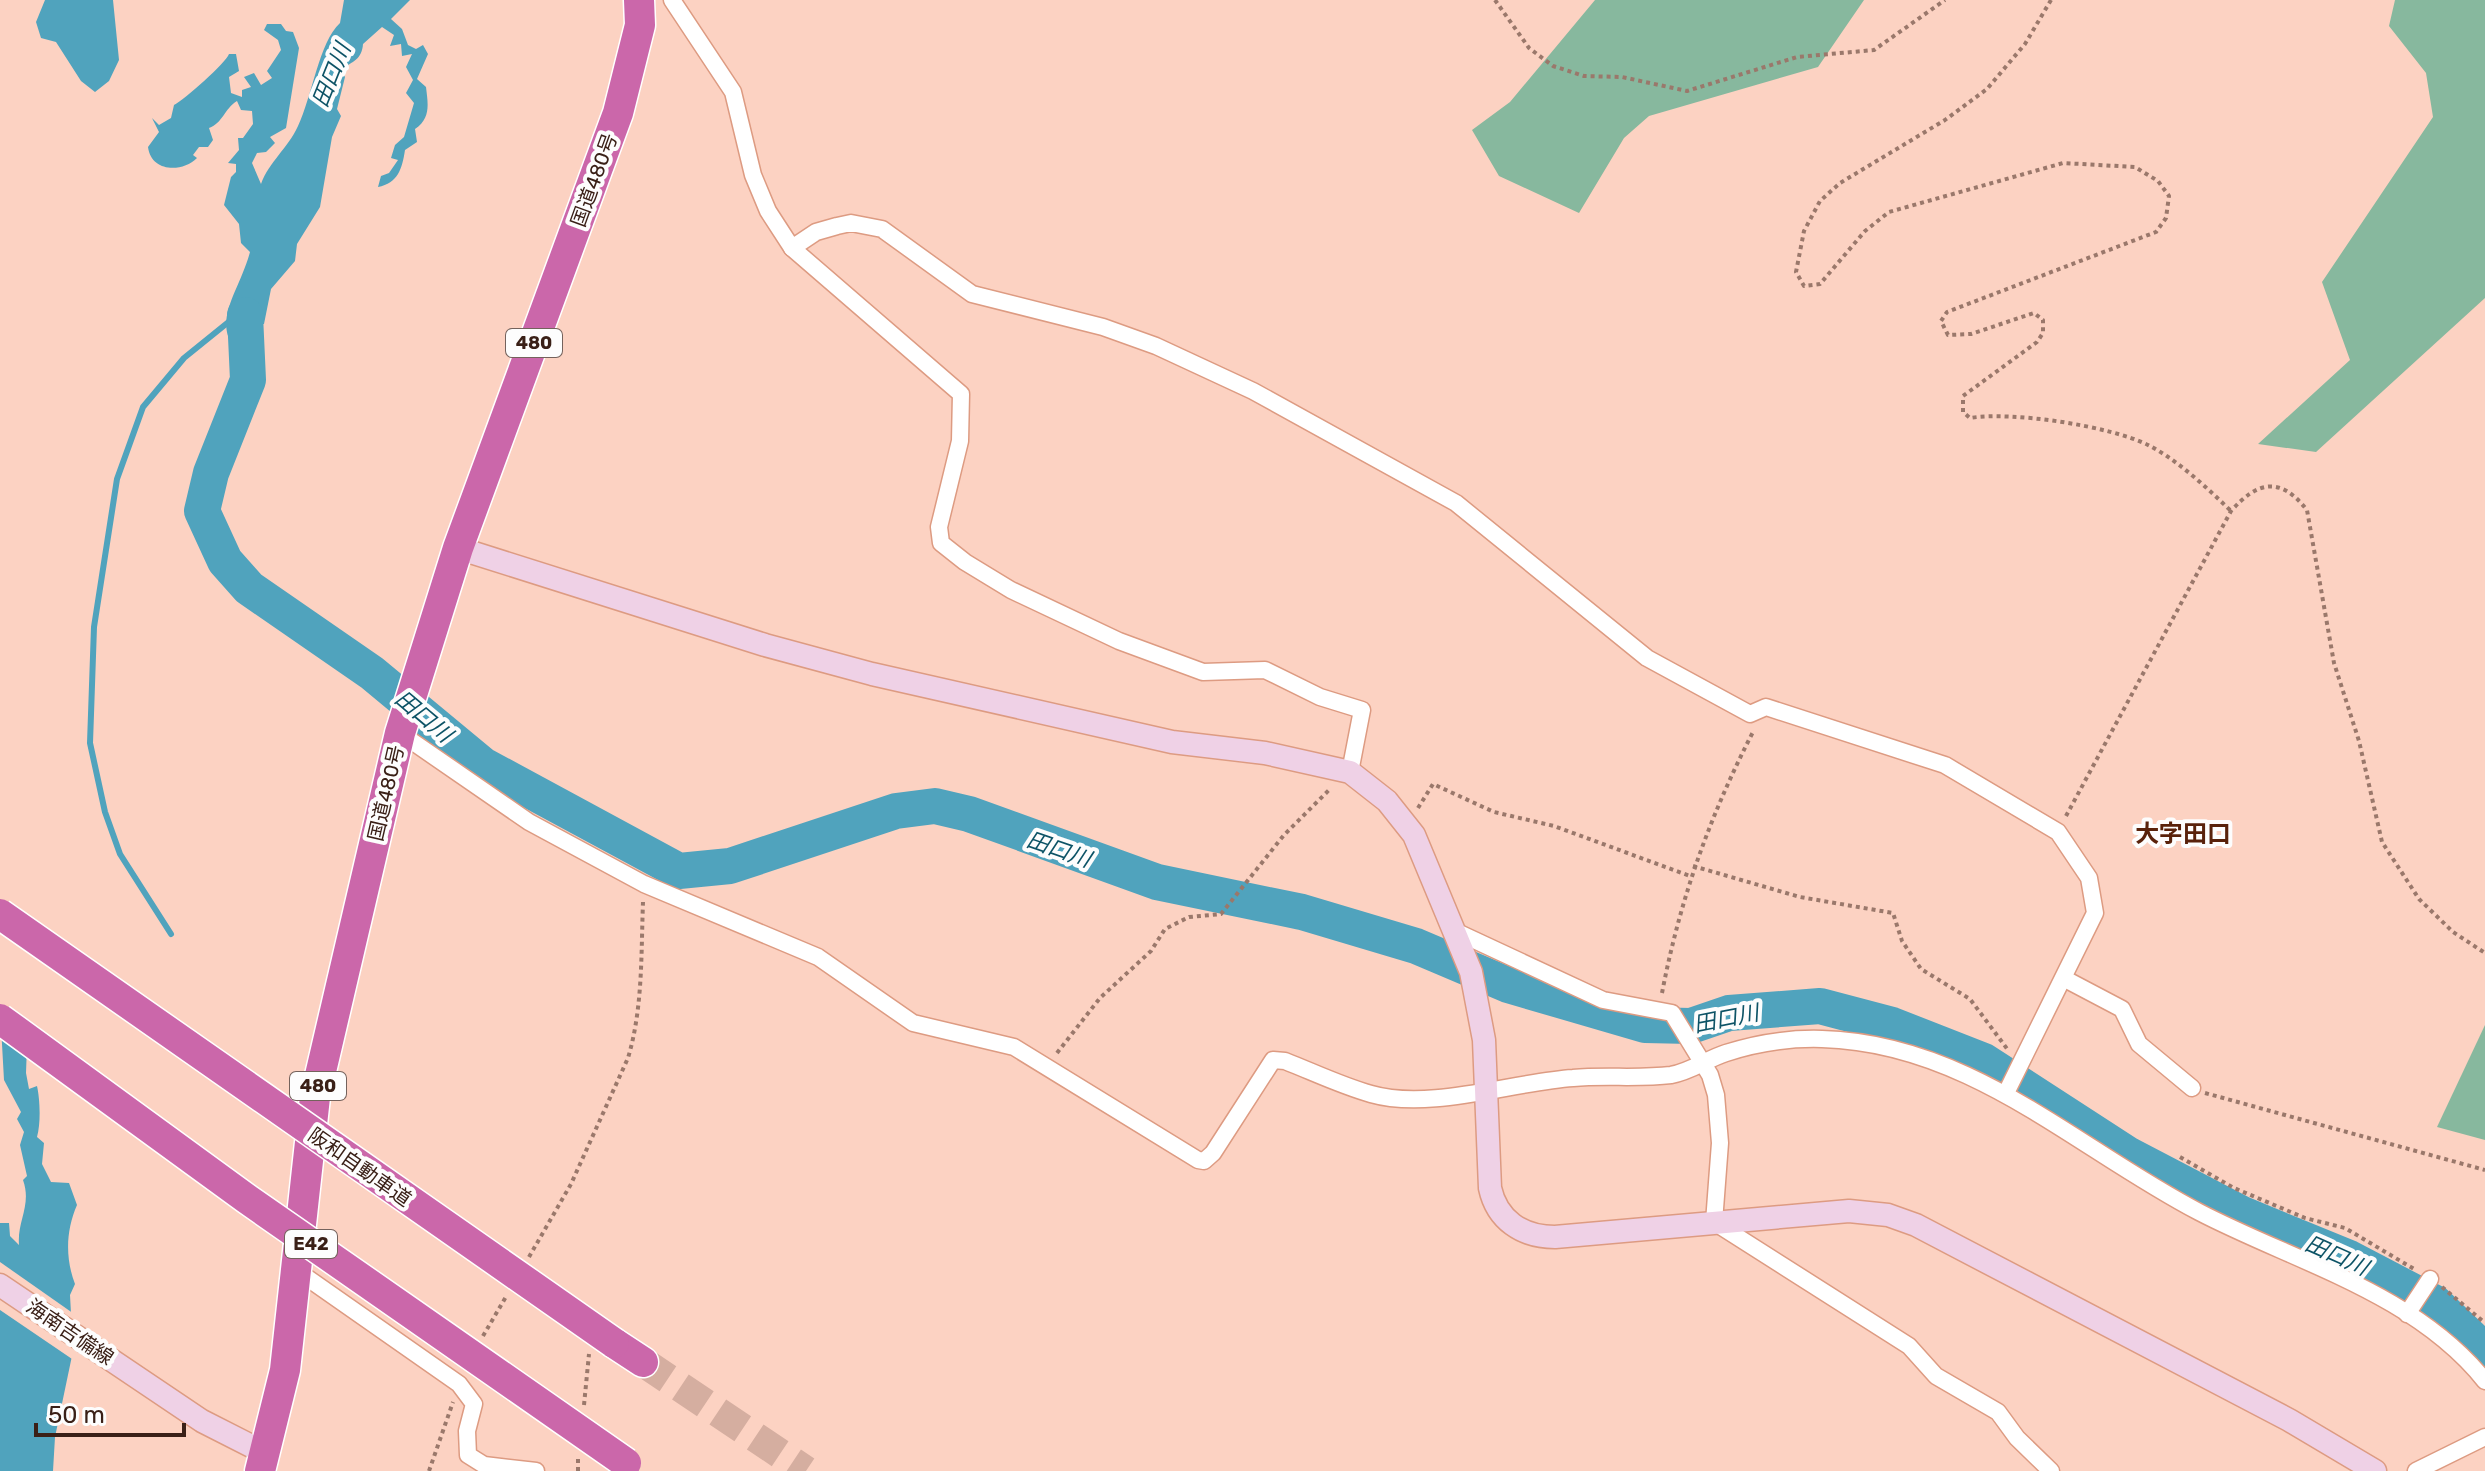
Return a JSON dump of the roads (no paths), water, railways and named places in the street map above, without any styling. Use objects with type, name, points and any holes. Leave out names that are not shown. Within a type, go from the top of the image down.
[{"type":"highway","name":"国道480号","points":[[262,1462],[285,1370],[315,1097],[402,728],[458,548],[618,113],[640,25],[639,0]]},
{"type":"highway","name":"阪和自動車道","points":[[0,914],[643,1362]]},
{"type":"highway","name":"E42","points":[[0,1019],[247,1199],[632,1467]]},
{"type":"street","points":[[672,0],[733,92],[753,175],[768,211],[792,248],[961,394],[960,441],[939,527],[941,543],[1011,590],[1119,641],[1203,672],[1265,670],[1320,697],[1362,710],[1347,771]]},
{"type":"street","points":[[792,248],[816,232],[851,223],[882,229],[972,294],[1103,327],[1156,346],[1253,391],[1456,503],[1647,658],[1750,714],[1766,707],[1945,765],[2058,832],[2089,878],[2095,913],[2006,1093]]},
{"type":"street","points":[[458,548],[765,645],[872,674],[1172,742],[1265,753],[1347,771],[1374,790],[1404,821],[1429,865],[1457,932],[1480,1007],[1493,1202],[1506,1220],[1522,1231],[1555,1237],[1849,1211],[1902,1219],[2289,1420],[2375,1471]]},
{"type":"street","points":[[402,728],[529,822],[644,884],[818,957],[913,1023],[1014,1047],[1204,1161],[1213,1153],[1273,1060],[1285,1061],[1373,1095],[1415,1098],[1571,1078],[1674,1075],[1697,1056],[1771,1041],[1825,1039],[1876,1046],[1941,1064],[2006,1093],[2197,1211],[2409,1312],[2459,1352],[2485,1381]]},
{"type":"street","points":[[1457,932],[1583,992],[1617,1004],[1659,1010],[1676,1016],[1710,1075],[1719,1111],[1714,1222]]},
{"type":"street","points":[[2065,979],[2122,1009],[2139,1044],[2192,1088]]},
{"type":"street","points":[[1714,1222],[1909,1346],[1936,1376],[1998,1412],[2051,1471]]},
{"type":"street","points":[[296,1270],[459,1384],[474,1404],[467,1431],[468,1455],[484,1465],[536,1471]]},
{"type":"street","points":[[2409,1312],[2428,1281]]},
{"type":"street","name":"海南吉備線","points":[[0,1285],[262,1462]]},
{"type":"street","points":[[2416,1471],[2485,1437]]},
{"type":"water","points":[[45,0],[113,0],[119,60],[109,81],[95,92],[81,81],[56,42],[41,38],[36,22]]},
{"type":"water","points":[[344,0],[410,0],[391,19],[402,29],[408,45],[416,49],[423,45],[428,54],[417,79],[426,87],[426,115],[415,129],[417,142],[405,150],[395,179],[378,187],[381,176],[389,173],[398,160],[391,158],[395,145],[404,137],[414,103],[406,93],[413,80],[406,67],[412,54],[402,56],[401,44],[390,46],[394,35],[382,27],[363,44],[356,60],[341,69],[345,77],[337,109],[341,116],[332,137],[320,207],[297,244],[295,261],[271,289],[264,324],[257,324],[255,331],[263,338],[258,364],[252,364],[237,351],[226,325],[232,298],[250,252],[241,243],[239,224],[224,205],[231,177],[236,172],[236,164],[228,163],[239,150],[238,138],[243,138],[253,124],[252,111],[241,110],[237,101],[209,128],[213,140],[208,147],[199,147],[193,155],[197,158],[176,168],[161,165],[150,155],[148,147],[159,132],[152,118],[159,125],[171,118],[174,105],[204,81],[229,54],[236,54],[239,71],[229,77],[231,93],[242,97],[242,90],[251,87],[244,77],[254,73],[261,85],[272,78],[267,71],[281,50],[278,40],[264,30],[267,24],[281,24],[286,31],[293,32],[299,48],[286,128],[270,137],[275,143],[266,152],[257,153],[252,163],[261,184],[298,126],[321,56],[340,23]]},
{"type":"water","points":[[0,1008],[27,1045],[29,1089],[37,1086],[39,1097],[37,1137],[44,1143],[42,1164],[51,1182],[69,1183],[77,1205],[68,1244],[75,1284],[70,1295],[73,1351],[55,1437],[53,1471],[0,1471],[0,1223],[9,1223],[10,1236],[19,1245],[26,1197],[23,1180],[27,1176],[20,1145],[24,1132],[17,1119],[21,1112],[4,1080]]},
{"type":"waterway","name":"田口川","points":[[245,315],[248,380],[211,473],[202,511],[225,561],[249,588],[372,673],[483,765],[679,871],[730,866],[896,811],[935,806],[969,814],[1157,882],[1302,912],[1416,946],[1508,985],[1645,1025],[1691,1026],[1729,1013],[1820,1006],[1892,1025],[1984,1061],[2129,1155],[2242,1214],[2349,1258],[2435,1303],[2485,1351]]},
{"type":"waterway","points":[[171,934],[120,854],[105,812],[90,743],[94,627],[117,479],[143,407],[184,358],[231,320]]},
{"type":"tunnel","points":[[643,1362],[806,1471]]},
{"type":"district","name":"大字田口","points":[[2183,834]]}]
